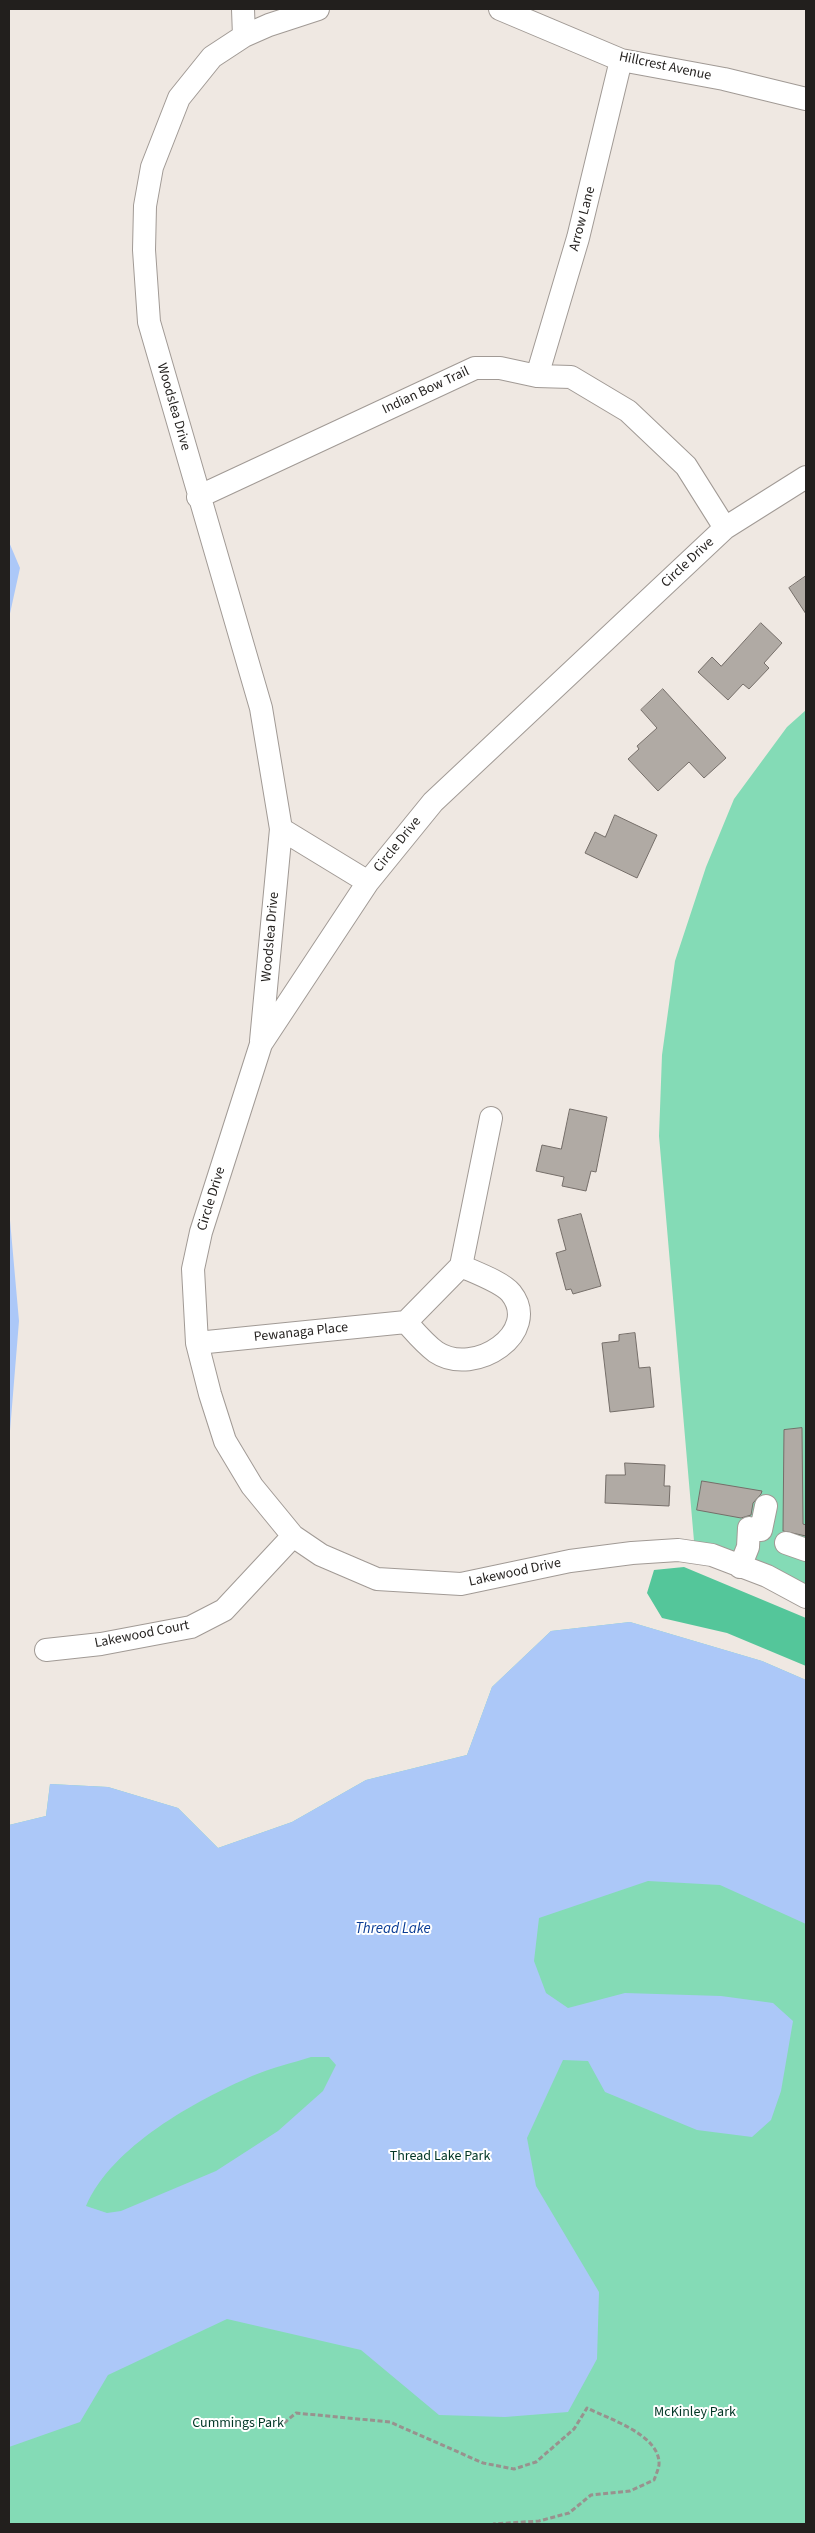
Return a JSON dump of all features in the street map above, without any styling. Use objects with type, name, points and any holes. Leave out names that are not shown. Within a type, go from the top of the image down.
[{"type":"street","points":[[243,9],[244,36],[269,25],[318,9]]},
{"type":"street","name":"Hillcrest Avenue","points":[[500,9],[621,60],[724,79],[806,99]]},
{"type":"street","name":"Woodslea Drive","points":[[244,36],[212,57],[179,98],[152,167],[145,206],[144,250],[149,322],[198,497],[261,708],[281,829],[261,1044]]},
{"type":"street","name":"Arrow Lane","points":[[537,376],[578,238],[621,60]]},
{"type":"street","name":"Indian Bow Trail","points":[[198,497],[476,368],[500,368],[537,376],[571,377],[628,410],[686,466],[725,528]]},
{"type":"street","name":"Circle Drive","points":[[197,1343],[193,1269],[201,1232],[261,1044],[368,882],[433,802],[725,528],[806,477]]},
{"type":"street","points":[[281,829],[368,882]]},
{"type":"street","points":[[461,1266],[486,1277],[511,1293],[519,1311],[514,1334],[494,1351],[480,1358],[464,1360],[437,1352],[406,1322],[461,1266],[491,1118]]},
{"type":"street","name":"Pewanaga Place","points":[[197,1343],[406,1322]]},
{"type":"street","name":"Lakewood Drive","points":[[197,1343],[210,1394],[226,1441],[252,1486],[293,1536],[321,1555],[377,1579],[461,1584],[570,1561],[632,1553],[678,1550],[712,1556],[767,1576],[806,1597]]},
{"type":"street","points":[[740,1567],[748,1547],[749,1528],[761,1530],[766,1506]]},
{"type":"street","name":"Lakewood Court","points":[[46,1650],[101,1644],[191,1627],[224,1610],[293,1536]]},
{"type":"path","points":[[284,2422],[296,2413],[390,2422],[483,2463],[514,2470],[536,2462],[574,2429],[587,2408],[635,2431],[655,2447],[659,2464],[654,2480],[630,2491],[591,2495],[569,2513],[539,2521],[493,2524]]},
{"type":"green space","points":[[806,710],[806,1585],[694,1541],[659,1136],[662,1055],[675,961],[706,867],[734,799],[787,727]]},
{"type":"green space","points":[[684,1567],[806,1618],[806,1666],[727,1633],[662,1618],[647,1593],[654,1570]]},
{"type":"green space","name":"Thread Lake","points":[[630,1622],[762,1661],[806,1680],[806,2524],[9,2524],[9,1825],[46,1816],[50,1784],[108,1787],[178,1808],[218,1848],[292,1822],[366,1780],[467,1755],[492,1687],[551,1631]]},
{"type":"water","points":[[9,542],[20,568],[9,618]]},
{"type":"water","points":[[9,1209],[19,1321],[9,1443]]},
{"type":"water","name":"Thread Lake","points":[[630,1622],[762,1661],[806,1680],[806,1924],[720,1885],[648,1881],[539,1918],[534,1961],[546,1993],[568,2008],[625,1993],[721,1996],[773,2003],[793,2021],[781,2091],[771,2120],[752,2137],[697,2130],[605,2092],[588,2061],[563,2060],[527,2138],[536,2186],[599,2292],[597,2359],[568,2412],[505,2417],[439,2415],[361,2350],[227,2319],[108,2375],[80,2422],[9,2447],[9,1825],[46,1816],[50,1784],[108,1787],[178,1808],[218,1848],[292,1822],[366,1780],[467,1755],[492,1687],[551,1631]],"holes":[[[311,2057],[329,2057],[336,2065],[323,2091],[278,2131],[216,2171],[121,2211],[107,2213],[86,2206],[98,2184],[115,2164],[135,2145],[181,2112],[259,2073]]]},
{"type":"building","points":[[806,576],[806,614],[789,588]]},
{"type":"building","points":[[761,623],[782,643],[764,663],[769,668],[749,689],[743,684],[728,700],[698,672],[712,657],[721,666]]},
{"type":"building","points":[[663,689],[726,758],[704,778],[689,762],[658,791],[628,759],[639,749],[637,746],[657,728],[641,710]]},
{"type":"building","points":[[615,815],[657,835],[637,878],[585,853],[595,832],[605,837]]},
{"type":"building","points":[[570,1109],[607,1117],[596,1172],[591,1171],[586,1191],[562,1186],[564,1177],[536,1171],[542,1145],[561,1149]]},
{"type":"building","points":[[581,1214],[601,1286],[573,1294],[571,1289],[566,1290],[556,1253],[566,1250],[558,1220]]},
{"type":"building","points":[[635,1333],[639,1368],[650,1367],[654,1407],[610,1412],[602,1343],[619,1341],[619,1335]]},
{"type":"building","points":[[802,1428],[803,1524],[806,1525],[806,1536],[783,1531],[784,1430]]},
{"type":"building","points":[[625,1463],[665,1465],[664,1486],[670,1486],[669,1506],[605,1503],[606,1475],[625,1475]]},
{"type":"building","points":[[702,1481],[762,1491],[753,1503],[751,1515],[741,1518],[697,1510]]},
{"type":"park label","name":"Thread Lake Park","points":[[440,2157]]},
{"type":"park label","name":"McKinley Park","points":[[695,2413]]},
{"type":"park label","name":"Cummings Park","points":[[238,2424]]}]
